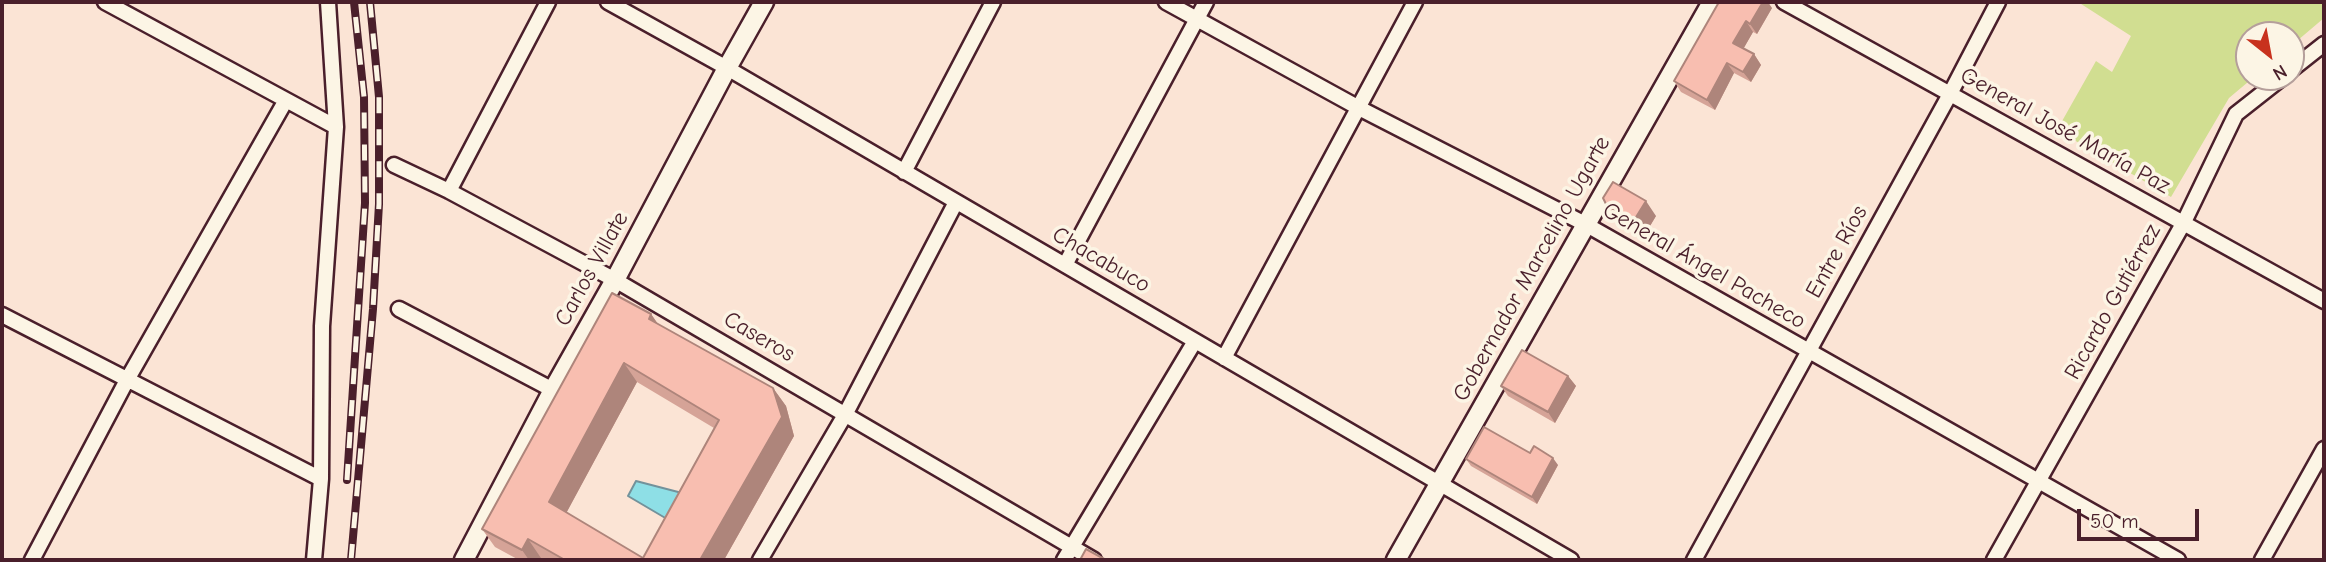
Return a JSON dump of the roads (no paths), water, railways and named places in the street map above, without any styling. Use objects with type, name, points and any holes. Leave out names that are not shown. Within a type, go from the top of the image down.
[{"type":"street","points":[[105,2],[336,127]]},
{"type":"street","points":[[314,560],[321,479],[322,326],[336,127],[328,2]]},
{"type":"street","points":[[449,191],[548,2]]},
{"type":"street","name":"Chacabuco","points":[[608,2],[727,68],[1571,560]]},
{"type":"street","name":"Carlos Villate","points":[[466,559],[553,390],[764,2]]},
{"type":"street","points":[[904,172],[993,2]]},
{"type":"street","name":"General Ángel Pacheco","points":[[1166,2],[1359,108],[1585,224],[2178,560]]},
{"type":"street","points":[[1065,265],[1206,2]]},
{"type":"street","points":[[1224,358],[1415,2]]},
{"type":"street","name":"Gobernador Marcelino Ugarte","points":[[1396,560],[1712,2]]},
{"type":"street","name":"General José María Paz","points":[[1784,2],[2324,301]]},
{"type":"street","name":"Entre Ríos","points":[[1694,560],[1998,2]]},
{"type":"street","points":[[2305,60],[2324,44]]},
{"type":"street","name":"Ricardo Gutiérrez","points":[[1994,560],[2184,222],[2236,114],[2265,91]]},
{"type":"street","points":[[32,560],[127,380],[286,100]]},
{"type":"street","name":"Caseros","points":[[394,165],[449,191],[615,280],[846,413],[1068,554],[1094,560]]},
{"type":"street","points":[[760,560],[846,413],[956,202]]},
{"type":"street","points":[[399,309],[553,390]]},
{"type":"street","points":[[2,315],[321,479]]},
{"type":"street","points":[[1068,554],[1195,341]]},
{"type":"street","points":[[2262,560],[2324,449]]},
{"type":"water","points":[[636,481],[682,493],[667,519],[628,496]]},
{"type":"railway","points":[[347,480],[365,203],[364,97],[354,2]]},
{"type":"railway","points":[[351,560],[373,309],[379,204],[379,97],[370,2]]}]
